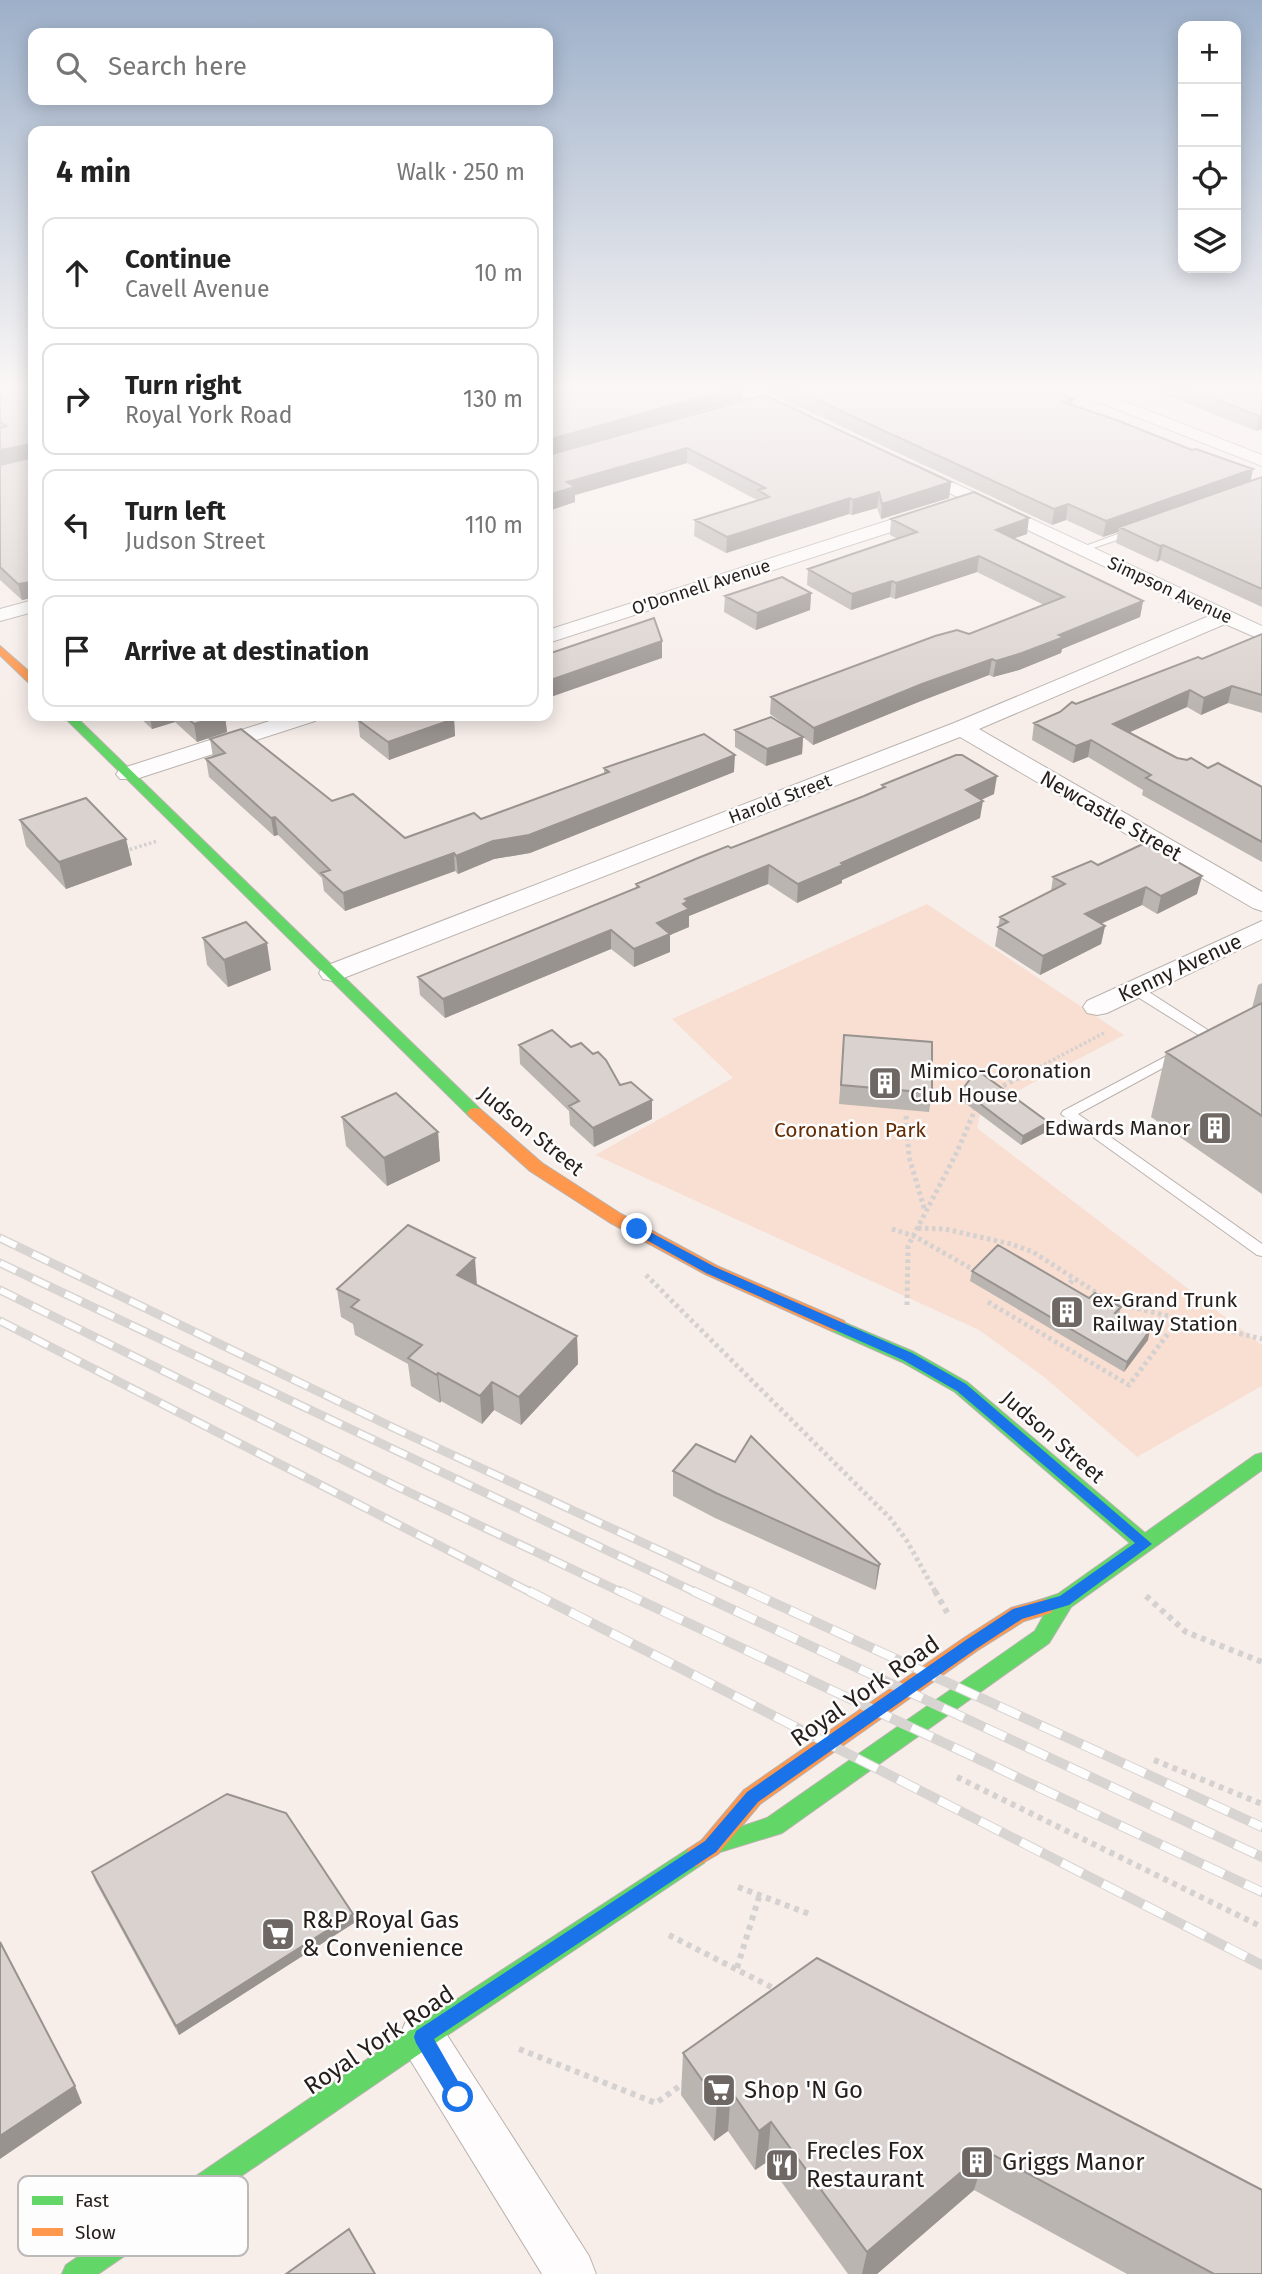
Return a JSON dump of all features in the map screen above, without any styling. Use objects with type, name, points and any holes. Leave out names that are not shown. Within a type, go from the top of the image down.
[{"type":"street","name":"Simpson Avenue","points":[[964,493],[1262,634]]},
{"type":"street","name":"O'Donnell Avenue","points":[[553,635],[974,498]]},
{"type":"street","points":[[0,615],[28,607]]},
{"type":"street","name":"Harold Street","points":[[332,973],[962,728],[1225,617]]},
{"type":"street","points":[[0,649],[28,676]]},
{"type":"street","name":"Judson Street","points":[[74,721],[471,1111],[536,1167],[573,1193],[711,1270],[908,1357],[961,1387],[1145,1544]]},
{"type":"street","points":[[128,774],[292,721]]},
{"type":"street","name":"Newcastle Street","points":[[962,728],[1262,903]]},
{"type":"street","name":"Kenny Avenue","points":[[1097,1007],[1262,929]]},
{"type":"street","name":"Royal York Road","points":[[710,1847],[752,1797],[1018,1614],[1064,1601],[1262,1460]]},
{"type":"street","name":"Royal York Road","points":[[218,2176],[422,2037],[710,1847],[774,1826],[1042,1637],[1064,1601]]},
{"type":"street","points":[[422,2037],[571,2274]]},
{"type":"street","name":"Royal York Road","points":[[75,2274],[101,2256]]},
{"type":"lane","points":[[1082,549],[1147,526]]},
{"type":"lane","points":[[1133,988],[1216,1033],[1068,1114],[1262,1251]]},
{"type":"path","points":[[116,842],[126,851]]},
{"type":"path","points":[[987,1094],[1120,1025],[1097,1007]]},
{"type":"path","points":[[907,1305],[908,1246],[957,1152],[974,1108],[981,1101]]},
{"type":"path","points":[[906,1116],[909,1157],[926,1212]]},
{"type":"path","points":[[918,1228],[946,1229],[1011,1244],[1033,1252],[1111,1301],[1262,1339]]},
{"type":"path","points":[[892,1229],[914,1236],[974,1270]]},
{"type":"path","points":[[645,1274],[890,1518],[907,1541],[936,1596],[953,1621]]},
{"type":"path","points":[[1065,1288],[1075,1278]]},
{"type":"path","points":[[988,1302],[1129,1385],[1180,1318]]},
{"type":"path","points":[[1146,1596],[1186,1632],[1262,1662]]},
{"type":"path","points":[[1154,1760],[1262,1804]]},
{"type":"path","points":[[957,1777],[1262,1927]]},
{"type":"path","points":[[738,1887],[812,1915]]},
{"type":"path","points":[[737,1968],[759,1897]]},
{"type":"path","points":[[668,1935],[785,1994]]},
{"type":"path","points":[[519,2049],[656,2103],[689,2080]]},
{"type":"green space","name":"Coronation Park","points":[[927,904],[1124,1035],[981,1110],[977,1128],[1262,1345],[1262,1386],[1137,1457],[1044,1377],[979,1330],[595,1155],[733,1078],[672,1019]]},
{"type":"building","points":[[0,493],[28,493],[28,582],[18,584],[0,567]]},
{"type":"building","points":[[763,493],[875,493],[853,500],[850,498],[727,537],[695,520],[769,497]]},
{"type":"building","points":[[879,493],[916,493],[882,504]]},
{"type":"building","points":[[976,493],[1029,518],[996,530],[1143,601],[1059,635],[1064,637],[922,684],[814,728],[771,697],[935,636],[957,630],[969,634],[1064,597],[979,556],[852,594],[808,569],[917,532],[891,519]]},
{"type":"building","points":[[1020,493],[1185,493],[1106,521],[1068,504],[1054,509]]},
{"type":"building","points":[[1216,493],[1262,493],[1262,589],[1160,546],[1119,527]]},
{"type":"building","points":[[782,577],[811,593],[757,613],[725,596]]},
{"type":"building","points":[[654,618],[662,641],[553,679],[553,652]]},
{"type":"building","points":[[1262,634],[1262,695],[1232,686],[1204,698],[1190,690],[1113,724],[1177,758],[1191,758],[1208,768],[1218,763],[1262,787],[1262,842],[1146,778],[1151,775],[1091,740],[1076,746],[1034,723],[1060,712],[1072,702],[1076,704],[1198,657],[1202,659]]},
{"type":"building","points":[[771,717],[803,737],[767,749],[735,730]]},
{"type":"building","points":[[359,721],[448,721],[388,742]]},
{"type":"building","points":[[241,729],[332,801],[353,794],[405,838],[474,813],[481,819],[609,772],[604,768],[704,734],[735,755],[529,835],[493,841],[456,856],[454,853],[343,893],[321,873],[330,870],[275,817],[271,818],[206,759],[225,753],[210,739]]},
{"type":"building","points":[[956,755],[962,755],[997,776],[966,790],[983,801],[798,884],[769,865],[685,899],[688,901],[683,904],[689,909],[657,923],[670,934],[634,949],[611,930],[443,999],[418,977],[639,887],[636,884],[698,858],[728,846],[731,848],[864,796],[885,787],[882,785]]},
{"type":"building","points":[[86,798],[126,839],[59,862],[20,820]]},
{"type":"building","points":[[1145,843],[1202,876],[1161,896],[1146,887],[1085,914],[1105,926],[1043,956],[998,927],[1008,922],[1000,917],[1065,884],[1053,877],[1091,861],[1098,865]]},
{"type":"building","points":[[246,922],[267,943],[224,960],[203,938]]},
{"type":"building","points":[[1262,1003],[1262,1116],[1166,1052]]},
{"type":"building","points":[[552,1030],[571,1047],[581,1043],[593,1054],[598,1052],[606,1060],[620,1085],[631,1082],[652,1100],[593,1128],[569,1106],[579,1101],[519,1045]]},
{"type":"building","name":"Mimico-Coronation Club House","points":[[844,1035],[932,1042],[932,1093],[841,1085]]},
{"type":"building","points":[[977,1070],[1048,1122],[1023,1136],[962,1090]]},
{"type":"building","points":[[396,1093],[438,1132],[384,1158],[342,1117]]},
{"type":"building","points":[[408,1225],[475,1258],[457,1275],[577,1336],[519,1397],[492,1382],[480,1396],[408,1358],[422,1345],[351,1307],[359,1300],[337,1289]]},
{"type":"building","name":"ex-Grand Trunk Railway Station","points":[[998,1245],[1089,1298],[1095,1293],[1121,1307],[1115,1313],[1150,1330],[1127,1362],[972,1271]]},
{"type":"building","points":[[751,1436],[880,1564],[878,1566],[673,1471],[696,1444],[735,1462]]},
{"type":"building","points":[[227,1794],[286,1813],[353,1914],[176,2026],[92,1872]]},
{"type":"building","points":[[0,1942],[75,2086],[0,2136]]},
{"type":"building","points":[[817,1958],[1262,2190],[1262,2274],[1214,2274],[986,2151],[867,2252],[771,2122],[759,2131],[731,2091],[717,2101],[683,2053]]},
{"type":"building","points":[[349,2229],[375,2274],[286,2274]]},
{"type":"railway","points":[[0,1238],[394,1428],[752,1593]]},
{"type":"railway","points":[[0,1263],[697,1593]]},
{"type":"railway","points":[[0,1290],[398,1487],[623,1593]]},
{"type":"railway","points":[[0,1321],[532,1593]]},
{"type":"railway","points":[[529,1591],[1262,1965]]},
{"type":"railway","points":[[620,1591],[1262,1892]]},
{"type":"railway","points":[[693,1591],[1262,1857]]},
{"type":"railway","points":[[748,1591],[1262,1827]]},
{"type":"traffic: fast","points":[[74,721],[475,1113]]},
{"type":"traffic: fast","points":[[838,1326],[908,1357],[961,1387],[1145,1544]]},
{"type":"traffic: fast","points":[[1044,1607],[1064,1601],[1262,1460]]},
{"type":"traffic: fast","points":[[710,1847],[774,1826],[1042,1637],[1064,1601]]},
{"type":"traffic: fast","points":[[218,2176],[422,2037],[696,1856]]},
{"type":"traffic: fast","points":[[75,2274],[101,2256]]},
{"type":"traffic: slow","points":[[0,649],[28,676]]},
{"type":"traffic: slow","points":[[475,1113],[536,1167],[615,1218],[711,1270],[838,1326]]},
{"type":"traffic: slow","points":[[696,1856],[710,1847],[752,1797],[971,1644],[1018,1614],[1044,1607]]},
{"type":"place","name":"Mimico-Coronation Club House","points":[[885,1083]]},
{"type":"place","name":"Edwards Manor","points":[[1215,1128]]},
{"type":"place","name":"ex-Grand Trunk Railway Station","points":[[1067,1312]]},
{"type":"place","name":"R&P Royal Gas & Convenience","points":[[278,1934]]},
{"type":"place","name":"Shop 'N Go","points":[[719,2090]]},
{"type":"place","name":"Griggs Manor","points":[[977,2162]]},
{"type":"place","name":"Frecles Fox Restaurant","points":[[782,2165]]},
{"type":"route","points":[[458,2097],[422,2037],[710,1847],[752,1797],[971,1644],[1018,1614],[1064,1601],[1145,1544],[961,1387],[908,1357],[711,1270],[637,1229]]}]
